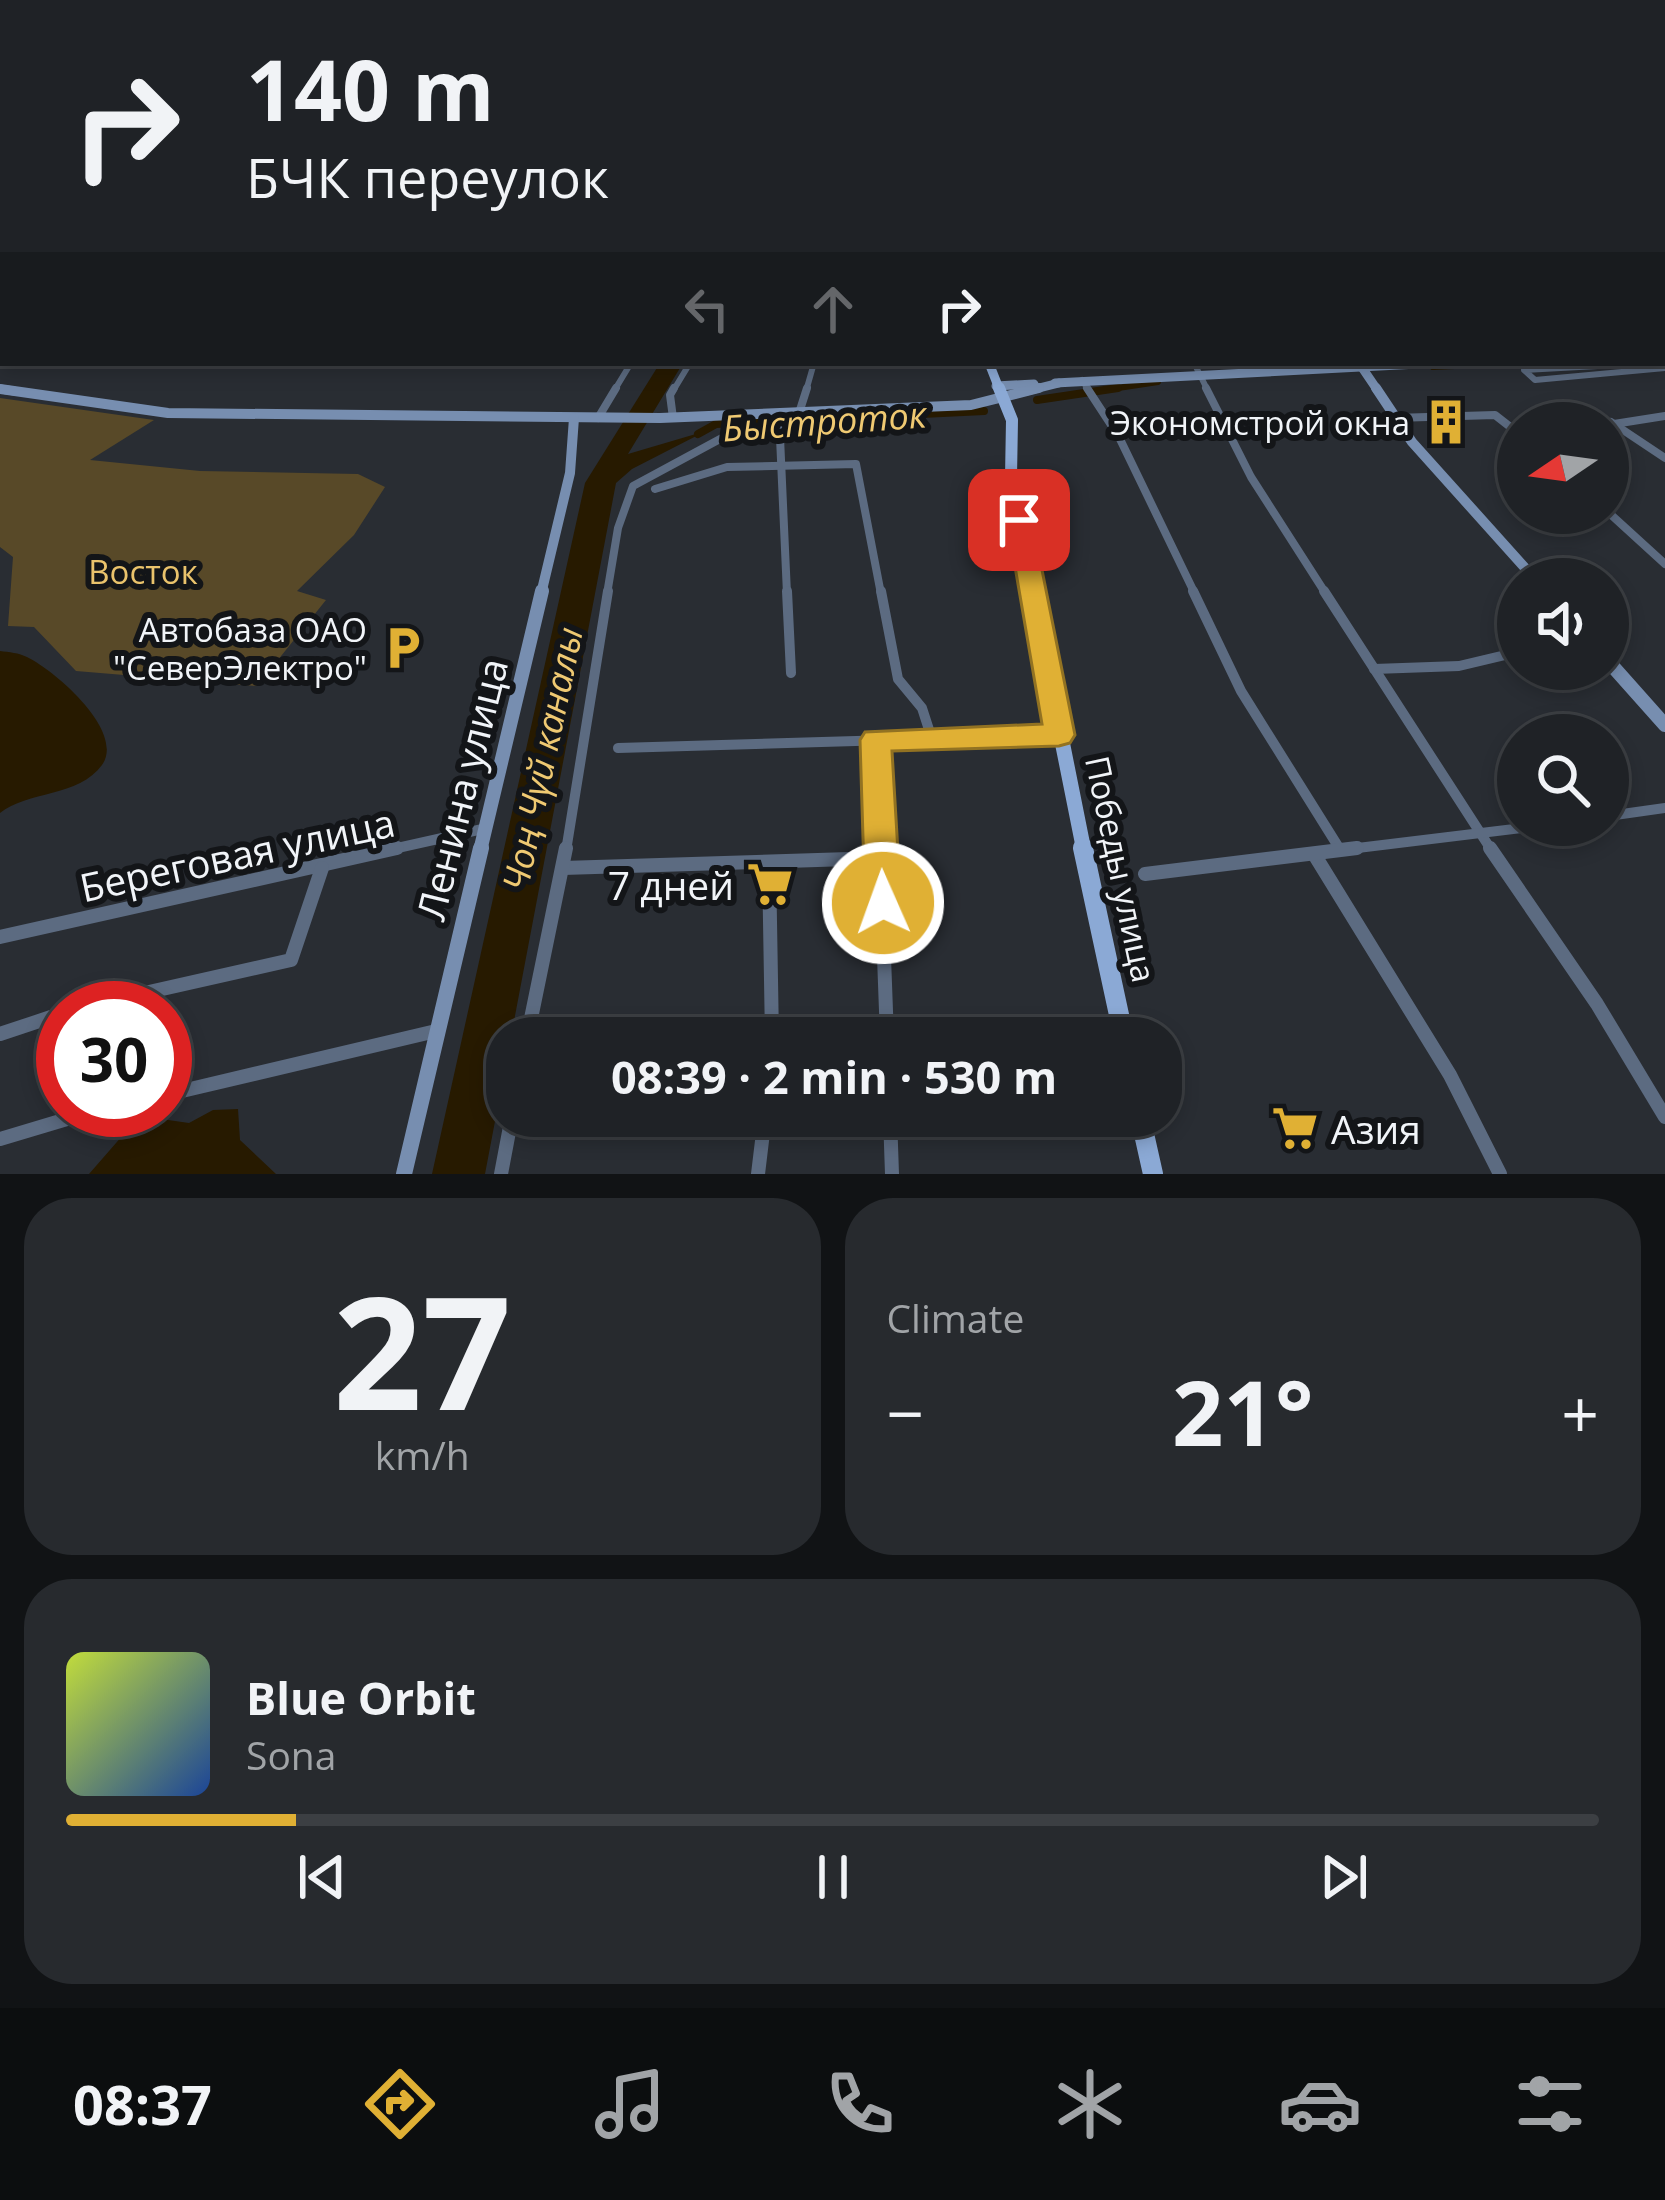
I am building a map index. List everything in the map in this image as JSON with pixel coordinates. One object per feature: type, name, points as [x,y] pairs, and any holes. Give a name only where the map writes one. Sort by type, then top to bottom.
[{"type":"main road","name":"Победы улица","points":[[990,366],[1012,420],[1011,477],[1059,735],[1119,1017]]},
{"type":"main road","points":[[0,389],[168,413],[778,422],[800,413],[952,407],[999,392],[1082,380],[1197,368],[1274,366]]},
{"type":"main road","points":[[1361,366],[1394,418],[1517,558]]},
{"type":"main road","name":"Ленина улица","points":[[404,1174],[570,473],[574,418]]},
{"type":"main road","points":[[1629,684],[1665,724]]},
{"type":"main road","points":[[1145,1137],[1153,1174]]},
{"type":"street","points":[[598,418],[629,366]]},
{"type":"street","points":[[673,418],[670,394],[688,366]]},
{"type":"street","points":[[800,413],[813,366]]},
{"type":"street","points":[[1598,366],[1524,370],[1535,380],[1648,366]]},
{"type":"street","points":[[1197,368],[1251,477],[1480,835],[1597,1004],[1665,1117]]},
{"type":"street","points":[[1082,380],[1119,437],[1241,691],[1341,850]]},
{"type":"street","points":[[1394,418],[1497,416]]},
{"type":"street","points":[[1665,416],[1613,423],[1665,458]]},
{"type":"street","points":[[531,1017],[562,868],[618,528],[633,486],[734,432],[778,422],[791,673]]},
{"type":"street","points":[[655,489],[727,467],[850,461],[858,468],[898,679],[922,708],[932,739]]},
{"type":"street","points":[[1629,531],[1665,564]]},
{"type":"street","points":[[1374,669],[1459,666],[1497,657]]},
{"type":"street","points":[[618,748],[1059,735]]},
{"type":"street","points":[[876,740],[886,1017]]},
{"type":"street","points":[[1629,813],[1665,808]]},
{"type":"street","name":"Береговая улица","points":[[0,937],[488,828]]},
{"type":"street","points":[[1145,874],[1497,832]]},
{"type":"street","points":[[1314,854],[1450,1075],[1500,1174]]},
{"type":"street","points":[[562,868],[881,859]]},
{"type":"street","points":[[769,863],[772,1017]]},
{"type":"street","points":[[192,982],[291,960],[322,868]]},
{"type":"street","points":[[0,1034],[36,1022]]},
{"type":"street","points":[[192,1089],[436,1031]]},
{"type":"street","points":[[0,1139],[36,1125]]},
{"type":"street","points":[[501,1174],[508,1137]]},
{"type":"street","points":[[758,1174],[762,1137]]},
{"type":"street","points":[[891,1137],[892,1174]]},
{"type":"green space","name":"Восток","points":[[0,398],[154,420],[90,460],[200,471],[358,474],[385,487],[354,535],[297,591],[326,600],[257,686],[76,671],[34,627],[8,626],[13,557],[0,547]]},
{"type":"water","name":"Чоң Чүй каналы","points":[[658,366],[681,366],[628,454],[706,431],[632,469],[616,483],[515,1017],[486,1017],[486,1137],[492,1137],[485,1174],[432,1174],[585,483]]},
{"type":"water","points":[[0,651],[27,657],[69,688],[96,719],[107,751],[102,765],[80,783],[0,813]]},
{"type":"water","points":[[238,1109],[240,1140],[276,1174],[89,1174],[121,1137],[192,1137],[192,1121],[213,1110]]},
{"type":"waterway","name":"Быстроток","points":[[1433,367],[1454,366]]},
{"type":"waterway","name":"Быстроток","points":[[1118,388],[1158,382]]},
{"type":"waterway","name":"Быстроток","points":[[1037,400],[1118,388]]},
{"type":"waterway","name":"Быстроток","points":[[1098,391],[1118,388]]},
{"type":"waterway","name":"Быстроток","points":[[698,434],[716,424],[984,411]]},
{"type":"place","name":"Экономстрой окна","points":[[1446,422]]},
{"type":"place","name":"Автобаза ОАО \"СеверЭлектро\"","points":[[403,648]]},
{"type":"place","name":"7 дней","points":[[770,884]]},
{"type":"place","name":"Азия","points":[[1295,1128]]},
{"type":"route","points":[[883,903],[876,740],[1059,735],[1019,520]]}]
